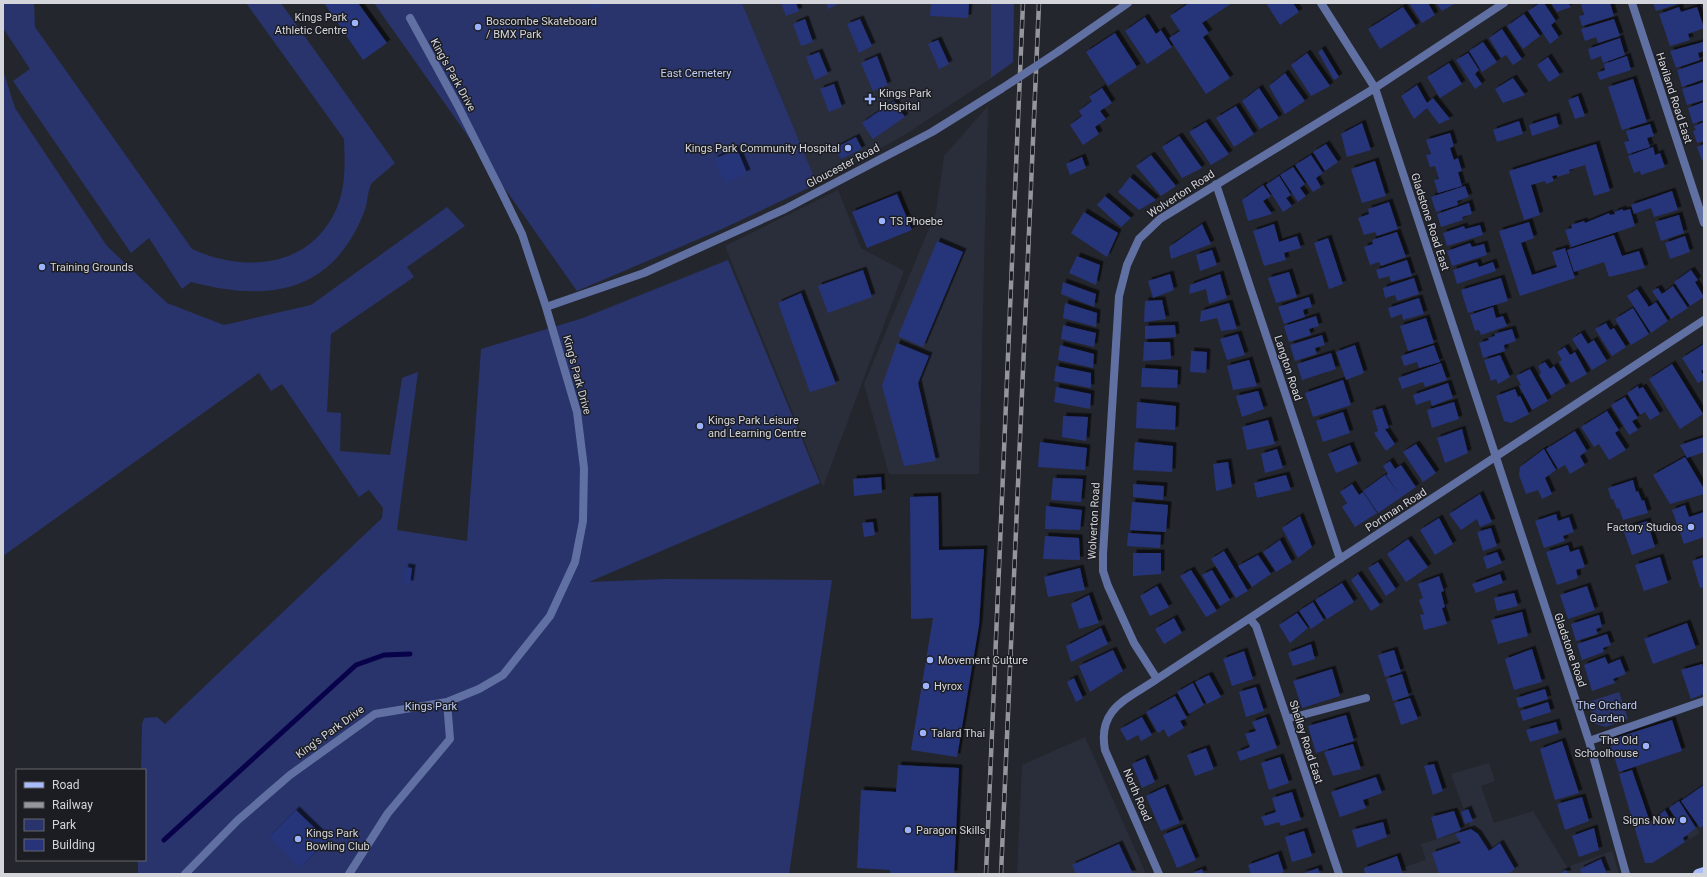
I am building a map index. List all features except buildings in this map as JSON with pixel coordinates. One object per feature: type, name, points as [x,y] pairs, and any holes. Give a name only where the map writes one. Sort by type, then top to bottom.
[{"type":"main road","points":[[1698,874],[1704,872]]},
{"type":"street","name":"Gloucester Road","points":[[546,307],[644,273],[785,209],[932,132],[1001,89],[1128,3]]},
{"type":"street","name":"Gladstone Road East","points":[[1321,3],[1375,88],[1495,458]]},
{"type":"street","name":"Wolverton Road","points":[[1157,679],[1134,643],[1108,586],[1103,571],[1119,296],[1127,265],[1138,239],[1160,218],[1375,88],[1504,3]]},
{"type":"street","name":"Haviland Road East","points":[[1632,3],[1704,223]]},
{"type":"street","name":"King's Park Drive","points":[[185,874],[238,820],[290,775],[375,714],[447,702],[479,689],[503,674],[550,616],[575,562],[583,521],[584,468],[577,412],[546,307],[522,234],[457,104],[410,18]]},
{"type":"street","name":"Langton Road","points":[[1216,184],[1340,559]]},
{"type":"street","name":"Portman Road","points":[[1105,723],[1111,712],[1157,679],[1704,320]]},
{"type":"street","name":"Gladstone Road","points":[[1495,458],[1589,741],[1626,874]]},
{"type":"street","name":"Shelley Road East","points":[[1250,618],[1256,626],[1339,874]]},
{"type":"street","points":[[1287,720],[1366,698]]},
{"type":"street","points":[[1589,741],[1704,701]]},
{"type":"street","points":[[348,874],[388,813],[450,739],[447,702]]},
{"type":"street","name":"North Road","points":[[1105,723],[1103,737],[1105,750],[1159,874]]},
{"type":"shaded area","name":"Kings Park Hospital","points":[[742,3],[991,3],[991,78],[906,134],[817,184]]},
{"type":"shaded area","points":[[988,106],[979,474],[889,474],[864,384],[936,212],[944,156]]},
{"type":"shaded area","points":[[838,190],[861,248],[904,271],[823,487],[725,246]]},
{"type":"shaded area","points":[[1085,737],[1146,874],[1017,874],[1022,765]]},
{"type":"shaded area","points":[[1489,763],[1495,781],[1481,786],[1494,823],[1533,811],[1567,867],[1612,851],[1619,874],[1404,874],[1402,868],[1426,860],[1421,844],[1471,829],[1451,774]]},
{"type":"shaded area","name":"Signs Now","points":[[1679,801],[1700,833],[1685,842],[1672,822],[1676,819],[1669,808]]},
{"type":"green space","points":[[4,3],[34,3],[35,27],[192,249],[231,261],[252,263],[271,261],[290,255],[307,246],[322,232],[334,214],[343,187],[344,139],[246,3],[281,3],[395,163],[372,183],[361,219],[344,250],[327,267],[308,280],[287,287],[265,291],[241,291],[217,288],[191,282],[182,289],[149,238],[131,253],[13,81],[30,69],[3,28]]},
{"type":"green space","name":"East Cemetery","points":[[374,3],[742,3],[817,184],[720,230],[577,291]]},
{"type":"green space","points":[[991,3],[1014,3],[1013,62],[991,78]]},
{"type":"green space","name":"Kings Park","points":[[3,70],[15,108],[107,246],[167,303],[224,325],[311,305],[447,207],[465,226],[407,267],[414,277],[331,334],[327,412],[341,413],[340,451],[390,455],[402,378],[418,372],[397,530],[467,541],[481,349],[583,318],[728,260],[820,483],[589,582],[664,579],[832,580],[789,874],[136,874],[138,873],[138,861],[146,861],[146,769],[141,769],[142,724],[144,718],[157,717],[165,724],[382,518],[383,508],[369,490],[359,497],[282,384],[271,391],[259,373],[3,556]]},
{"type":"green space","name":"The Orchard Garden","points":[[1619,692],[1628,719],[1606,727],[1595,724],[1588,702]]},
{"type":"waterway","points":[[164,840],[356,665],[384,655],[410,654]]},
{"type":"railway","points":[[986,874],[1023,3]]},
{"type":"railway","points":[[1001,874],[1039,3]]},
{"type":"place","name":"Kings Park Athletic Centre","points":[[355,23]]},
{"type":"place","name":"Boscombe Skateboard / BMX Park","points":[[478,27]]},
{"type":"place","name":"Kings Park Hospital","points":[[870,99]]},
{"type":"place","name":"Kings Park Community Hospital","points":[[848,148]]},
{"type":"place","name":"TS Phoebe","points":[[882,221]]},
{"type":"place","name":"Training Grounds","points":[[42,267]]},
{"type":"place","name":"Kings Park Leisure and Learning Centre","points":[[700,426]]},
{"type":"place","name":"Factory Studios","points":[[1691,527]]},
{"type":"place","name":"Movement Culture","points":[[930,660]]},
{"type":"place","name":"Hyrox","points":[[926,686]]},
{"type":"place","name":"Talard Thai","points":[[923,733]]},
{"type":"place","name":"The Old Schoolhouse","points":[[1646,746]]},
{"type":"place","name":"Signs Now","points":[[1683,820]]},
{"type":"place","name":"Paragon Skills","points":[[908,830]]},
{"type":"place","name":"Kings Park Bowling Club","points":[[298,839]]}]
